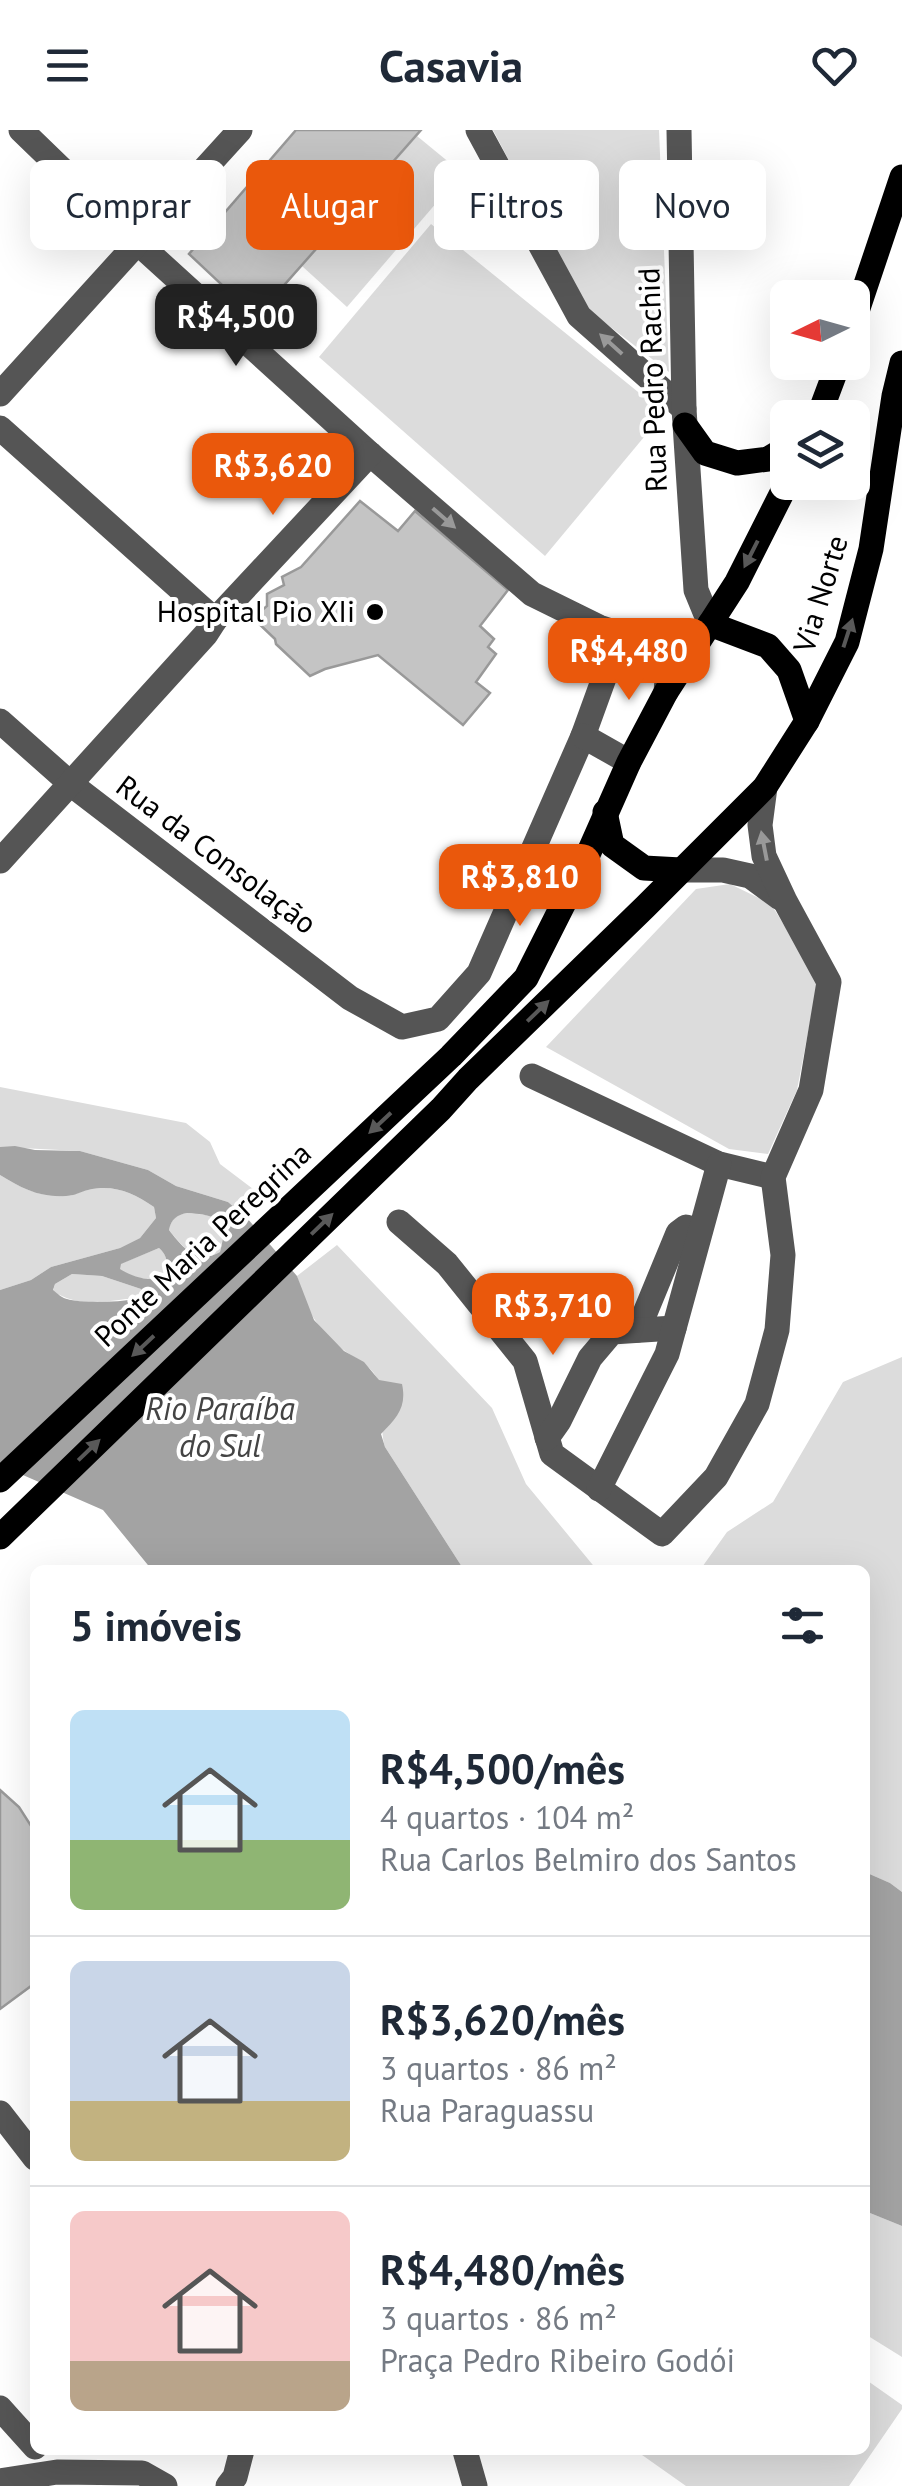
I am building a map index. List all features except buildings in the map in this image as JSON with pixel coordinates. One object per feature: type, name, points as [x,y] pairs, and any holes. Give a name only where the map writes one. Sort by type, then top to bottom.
[{"type":"main road","points":[[867,280],[902,177]]},
{"type":"main road","name":"Via Norte","points":[[0,1537],[441,1110],[765,787],[807,721],[847,642],[871,549],[902,363]]},
{"type":"main road","points":[[684,417],[706,453],[737,462],[770,458]]},
{"type":"main road","points":[[779,500],[737,582],[710,624],[768,646],[789,670],[807,721]]},
{"type":"main road","name":"Ponte Maria Peregrina","points":[[0,1480],[451,1056],[526,978],[586,860],[629,762],[666,692],[710,624]]},
{"type":"main road","points":[[605,812],[612,845],[644,868],[681,870]]},
{"type":"street","points":[[21,130],[52,160]]},
{"type":"street","points":[[213,160],[240,130]]},
{"type":"street","points":[[478,130],[579,316],[684,417]]},
{"type":"street","name":"Rua Pedro Rachid","points":[[679,130],[684,417],[696,590],[710,624]]},
{"type":"street","points":[[0,394],[133,250]]},
{"type":"street","points":[[146,250],[370,454],[532,594],[658,652],[668,668],[666,692]]},
{"type":"street","points":[[0,428],[216,620]]},
{"type":"street","points":[[0,861],[370,454]]},
{"type":"street","points":[[620,634],[583,736],[629,762]]},
{"type":"street","name":"Rua da Consolação","points":[[0,721],[72,785],[350,998],[402,1027],[438,1019],[479,973],[583,736]]},
{"type":"street","points":[[399,1222],[447,1264],[524,1360],[552,1454],[662,1534],[716,1477],[757,1404],[777,1330],[781,1274],[773,1177],[811,1090],[829,982],[764,856],[760,824],[765,787]]},
{"type":"street","points":[[681,870],[723,870],[750,876],[784,901]]},
{"type":"street","points":[[532,1076],[719,1164],[773,1177]]},
{"type":"street","points":[[599,1489],[667,1354],[719,1164]]},
{"type":"street","points":[[638,1330],[678,1233],[686,1227],[700,1232]]},
{"type":"street","points":[[547,1438],[560,1421],[590,1358],[612,1332],[674,1328]]},
{"type":"street","points":[[0,2114],[30,2152]]},
{"type":"street","points":[[0,2408],[30,2441]]},
{"type":"street","points":[[42,2455],[57,2472]]},
{"type":"street","points":[[228,2486],[241,2455]]},
{"type":"street","points":[[466,2455],[475,2486]]},
{"type":"street","points":[[0,2481],[57,2472],[142,2473],[166,2486]]},
{"type":"shaded area","points":[[493,130],[659,130],[660,160],[619,160],[619,250],[664,250],[669,372],[587,309],[556,250],[599,250],[599,160],[509,160]]},
{"type":"shaded area","points":[[417,136],[446,160],[434,160],[434,206],[414,229],[414,160],[396,160]]},
{"type":"shaded area","points":[[431,224],[434,250],[463,250],[664,413],[545,556],[319,357],[409,250],[414,250],[414,244]]},
{"type":"shaded area","points":[[316,250],[396,250],[347,307],[302,266]]},
{"type":"shaded area","points":[[730,884],[771,904],[818,980],[797,1090],[768,1154],[729,1149],[546,1047],[696,889]]},
{"type":"shaded area","points":[[0,1087],[186,1123],[210,1142],[220,1164],[261,1195],[247,1218],[228,1202],[176,1186],[148,1170],[80,1151],[0,1147]]},
{"type":"shaded area","points":[[0,1175],[40,1194],[69,1196],[97,1188],[123,1191],[154,1207],[156,1218],[140,1238],[120,1248],[51,1267],[31,1280],[0,1290]]},
{"type":"shaded area","points":[[187,1213],[207,1215],[218,1221],[223,1232],[220,1252],[197,1255],[174,1236],[169,1230],[171,1223]]},
{"type":"shaded area","points":[[337,1245],[492,1408],[526,1484],[593,1565],[461,1565],[385,1447],[377,1378],[324,1332],[297,1276]]},
{"type":"shaded area","points":[[159,1248],[167,1261],[167,1276],[142,1278],[119,1269],[120,1264]]},
{"type":"shaded area","points":[[72,1274],[102,1276],[141,1289],[144,1297],[85,1302],[53,1291],[55,1284]]},
{"type":"shaded area","points":[[902,1357],[902,1892],[870,1874],[870,1565],[704,1565],[727,1532],[773,1502],[843,1382]]},
{"type":"shaded area","points":[[870,2213],[902,2226],[902,2357],[870,2337]]},
{"type":"shaded area","points":[[870,2383],[902,2405],[902,2409],[849,2486],[686,2486],[642,2455],[870,2455]]},
{"type":"water","name":"Rio Paraíba do Sul","points":[[0,1147],[80,1151],[148,1170],[176,1186],[228,1202],[247,1218],[297,1276],[314,1320],[344,1351],[364,1362],[379,1380],[402,1384],[399,1412],[381,1434],[385,1447],[461,1565],[148,1565],[103,1510],[0,1465],[0,1290],[31,1280],[51,1267],[120,1248],[140,1238],[156,1218],[154,1207],[115,1189],[97,1188],[57,1196],[39,1194],[0,1175]],"holes":[[[206,1215],[218,1221],[223,1232],[220,1252],[204,1256],[185,1248],[169,1230],[177,1216]],[[159,1248],[167,1261],[167,1276],[149,1279],[120,1269],[121,1264]],[[72,1274],[102,1276],[141,1289],[144,1297],[106,1302],[63,1298],[53,1290],[55,1284]]]},
{"type":"water","points":[[870,1874],[902,1892],[902,2226],[870,2213]]},
{"type":"place","name":"Hospital Pio XIi","points":[[375,612]]}]
